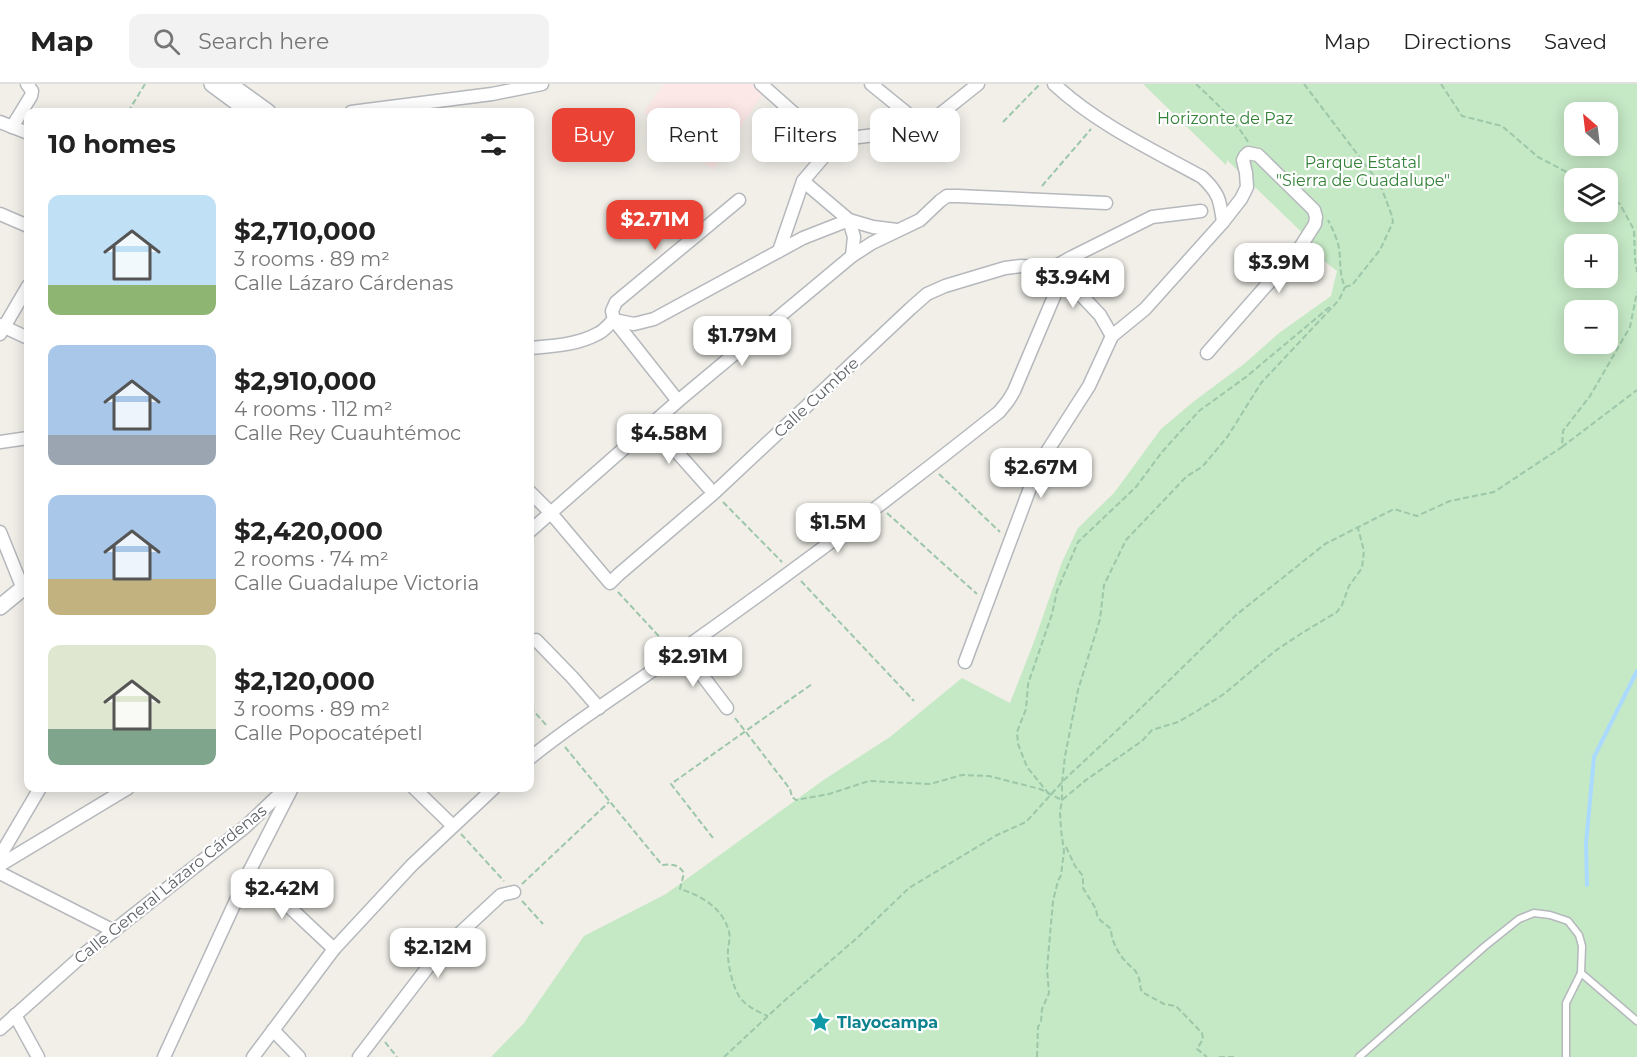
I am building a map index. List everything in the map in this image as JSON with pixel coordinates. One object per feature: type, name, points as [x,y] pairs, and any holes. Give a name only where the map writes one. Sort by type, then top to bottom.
[{"type":"street","points":[[24,131],[6,124],[31,96],[32,91],[27,84]]},
{"type":"street","points":[[212,84],[245,108]]},
{"type":"street","points":[[229,84],[262,108]]},
{"type":"street","points":[[476,84],[492,94]]},
{"type":"street","points":[[382,108],[492,94],[542,84]]},
{"type":"street","points":[[761,84],[788,108]]},
{"type":"street","points":[[870,84],[900,108]]},
{"type":"street","points":[[948,108],[978,84]]},
{"type":"street","points":[[1054,84],[1099,120],[1202,177],[1214,188],[1221,204],[1223,222]]},
{"type":"street","points":[[965,662],[1039,464],[1089,386],[1112,336],[1144,309],[1241,199],[1246,187],[1243,160],[1248,153],[1253,153],[1258,155],[1314,210],[1315,224],[1301,246],[1207,353]]},
{"type":"street","points":[[779,251],[803,181],[819,162]]},
{"type":"street","points":[[803,181],[849,220],[873,227],[897,230]]},
{"type":"street","points":[[534,527],[678,401],[852,256],[897,230],[920,220],[947,196],[1106,203]]},
{"type":"street","points":[[678,401],[614,320],[612,311],[616,302],[739,200]]},
{"type":"street","points":[[1047,271],[1152,217],[1201,211]]},
{"type":"street","points":[[0,214],[24,224]]},
{"type":"street","points":[[614,320],[634,324],[654,319],[779,251],[815,233],[849,220]]},
{"type":"street","points":[[849,220],[854,237],[852,256]]},
{"type":"street","name":"Calle Cumbre","points":[[610,583],[927,294],[945,286],[1005,268],[1035,267],[1047,271],[1081,295],[1100,315],[1112,336]]},
{"type":"street","points":[[534,755],[557,736],[679,653],[879,506],[999,412],[1008,401],[1061,280]]},
{"type":"street","points":[[24,293],[2,329],[24,337]]},
{"type":"street","points":[[534,348],[564,345],[578,341],[601,332],[614,320]]},
{"type":"street","points":[[652,424],[711,490]]},
{"type":"street","points":[[0,442],[24,439]]},
{"type":"street","points":[[534,496],[610,583]]},
{"type":"street","points":[[0,532],[24,582]]},
{"type":"street","points":[[0,607],[24,590]]},
{"type":"street","points":[[537,640],[600,708]]},
{"type":"street","points":[[679,653],[728,708]]},
{"type":"street","points":[[0,856],[38,792]]},
{"type":"street","points":[[0,865],[121,792]]},
{"type":"street","name":"Calle General Lázaro Cárdenas","points":[[0,1029],[83,955],[245,827],[282,792]]},
{"type":"street","points":[[164,1057],[250,870],[290,792]]},
{"type":"street","points":[[418,792],[453,825]]},
{"type":"street","points":[[253,1057],[334,949],[412,865],[490,792]]},
{"type":"street","points":[[250,870],[334,949]]},
{"type":"street","points":[[0,873],[114,931]]},
{"type":"street","points":[[359,1057],[428,967],[459,934],[501,895],[514,892]]},
{"type":"street","points":[[15,1015],[38,1057]]},
{"type":"street","points":[[273,1030],[299,1057]]},
{"type":"lane","points":[[1359,1057],[1484,947],[1520,919],[1534,913],[1568,921],[1579,934],[1581,973],[1566,1002],[1566,1057]]},
{"type":"lane","points":[[1581,973],[1637,1021]]},
{"type":"path","points":[[130,108],[145,84]]},
{"type":"path","points":[[1003,122],[1040,84]]},
{"type":"path","points":[[1196,84],[1243,133],[1253,153]]},
{"type":"path","points":[[1208,1057],[1197,1049],[1203,1039],[1202,1033],[1176,1006],[1164,1004],[1142,992],[1138,975],[1125,962],[1113,941],[1111,929],[1097,915],[1096,909],[1083,888],[1083,876],[1065,846],[1060,818],[1062,783],[1078,690],[1100,620],[1104,585],[1126,540],[1186,477],[1203,466],[1228,436],[1261,383],[1339,300],[1345,287],[1352,285],[1380,250],[1393,222],[1380,184],[1304,84]]},
{"type":"path","points":[[1441,84],[1462,116],[1502,126],[1538,157],[1564,171]]},
{"type":"path","points":[[1030,200],[1099,120]]},
{"type":"path","points":[[1618,203],[1634,230],[1637,272]]},
{"type":"path","points":[[1314,210],[1326,217],[1333,228],[1339,249],[1341,279],[1345,287]]},
{"type":"path","points":[[1562,447],[1563,431],[1590,396],[1630,327],[1637,292]]},
{"type":"path","points":[[1050,795],[1027,767],[1018,744],[1017,732],[1026,708],[1028,684],[1052,614],[1056,591],[1078,542],[1136,487],[1162,452],[1199,411],[1246,377],[1339,300]]},
{"type":"path","points":[[724,1057],[857,938],[909,888],[997,835],[1026,822],[1062,783],[1236,615],[1325,544],[1394,509],[1417,516],[1450,501],[1494,492],[1562,447],[1637,390]]},
{"type":"path","points":[[930,466],[1010,541]]},
{"type":"path","points":[[711,490],[791,570],[914,701]]},
{"type":"path","points":[[879,506],[987,603]]},
{"type":"path","points":[[1062,800],[1142,741],[1152,730],[1178,722],[1224,694],[1275,651],[1336,612],[1342,605],[1349,586],[1362,568],[1364,551],[1358,527]]},
{"type":"path","points":[[610,583],[679,653]]},
{"type":"path","points":[[713,838],[671,784],[812,684]]},
{"type":"path","points":[[728,708],[796,800],[829,794],[869,781],[930,784],[962,775],[989,776],[1040,789],[1062,800]]},
{"type":"path","points":[[534,711],[557,736],[662,865],[672,864],[680,867],[684,873],[680,889],[694,894],[718,909],[729,930],[728,950],[732,979],[740,998],[754,1010],[768,1016]]},
{"type":"path","points":[[514,892],[609,802]]},
{"type":"path","points":[[453,825],[543,924]]},
{"type":"path","points":[[1036,1057],[1038,1027],[1049,993],[1047,969],[1053,901],[1061,875],[1065,846]]},
{"type":"path","points":[[377,1033],[397,1057]]},
{"type":"path","points":[[1219,1057],[1235,1057]]},
{"type":"shaded area","points":[[664,84],[754,84],[763,93],[740,128],[740,108],[647,108],[647,115],[644,112]]},
{"type":"shaded area","points":[[703,162],[718,162],[713,170]]},
{"type":"green space","points":[[1143,84],[1637,84],[1637,1057],[491,1057],[524,1023],[584,936],[666,894],[825,779],[890,737],[962,678],[1010,703],[1062,562],[1078,528],[1114,493],[1161,429],[1244,364],[1279,333],[1331,296],[1337,271],[1315,254],[1319,249],[1227,160],[1226,165]]},
{"type":"waterway","points":[[1587,885],[1586,844],[1594,757],[1637,671]]},
{"type":"place","name":"Tlayocampa","points":[[820,1022]]},
{"type":"park label","name":"Horizonte de Paz","points":[[1225,118]]},
{"type":"park label","name":"Parque Estatal \"Sierra de Guadalupe\"","points":[[1363,171]]}]
